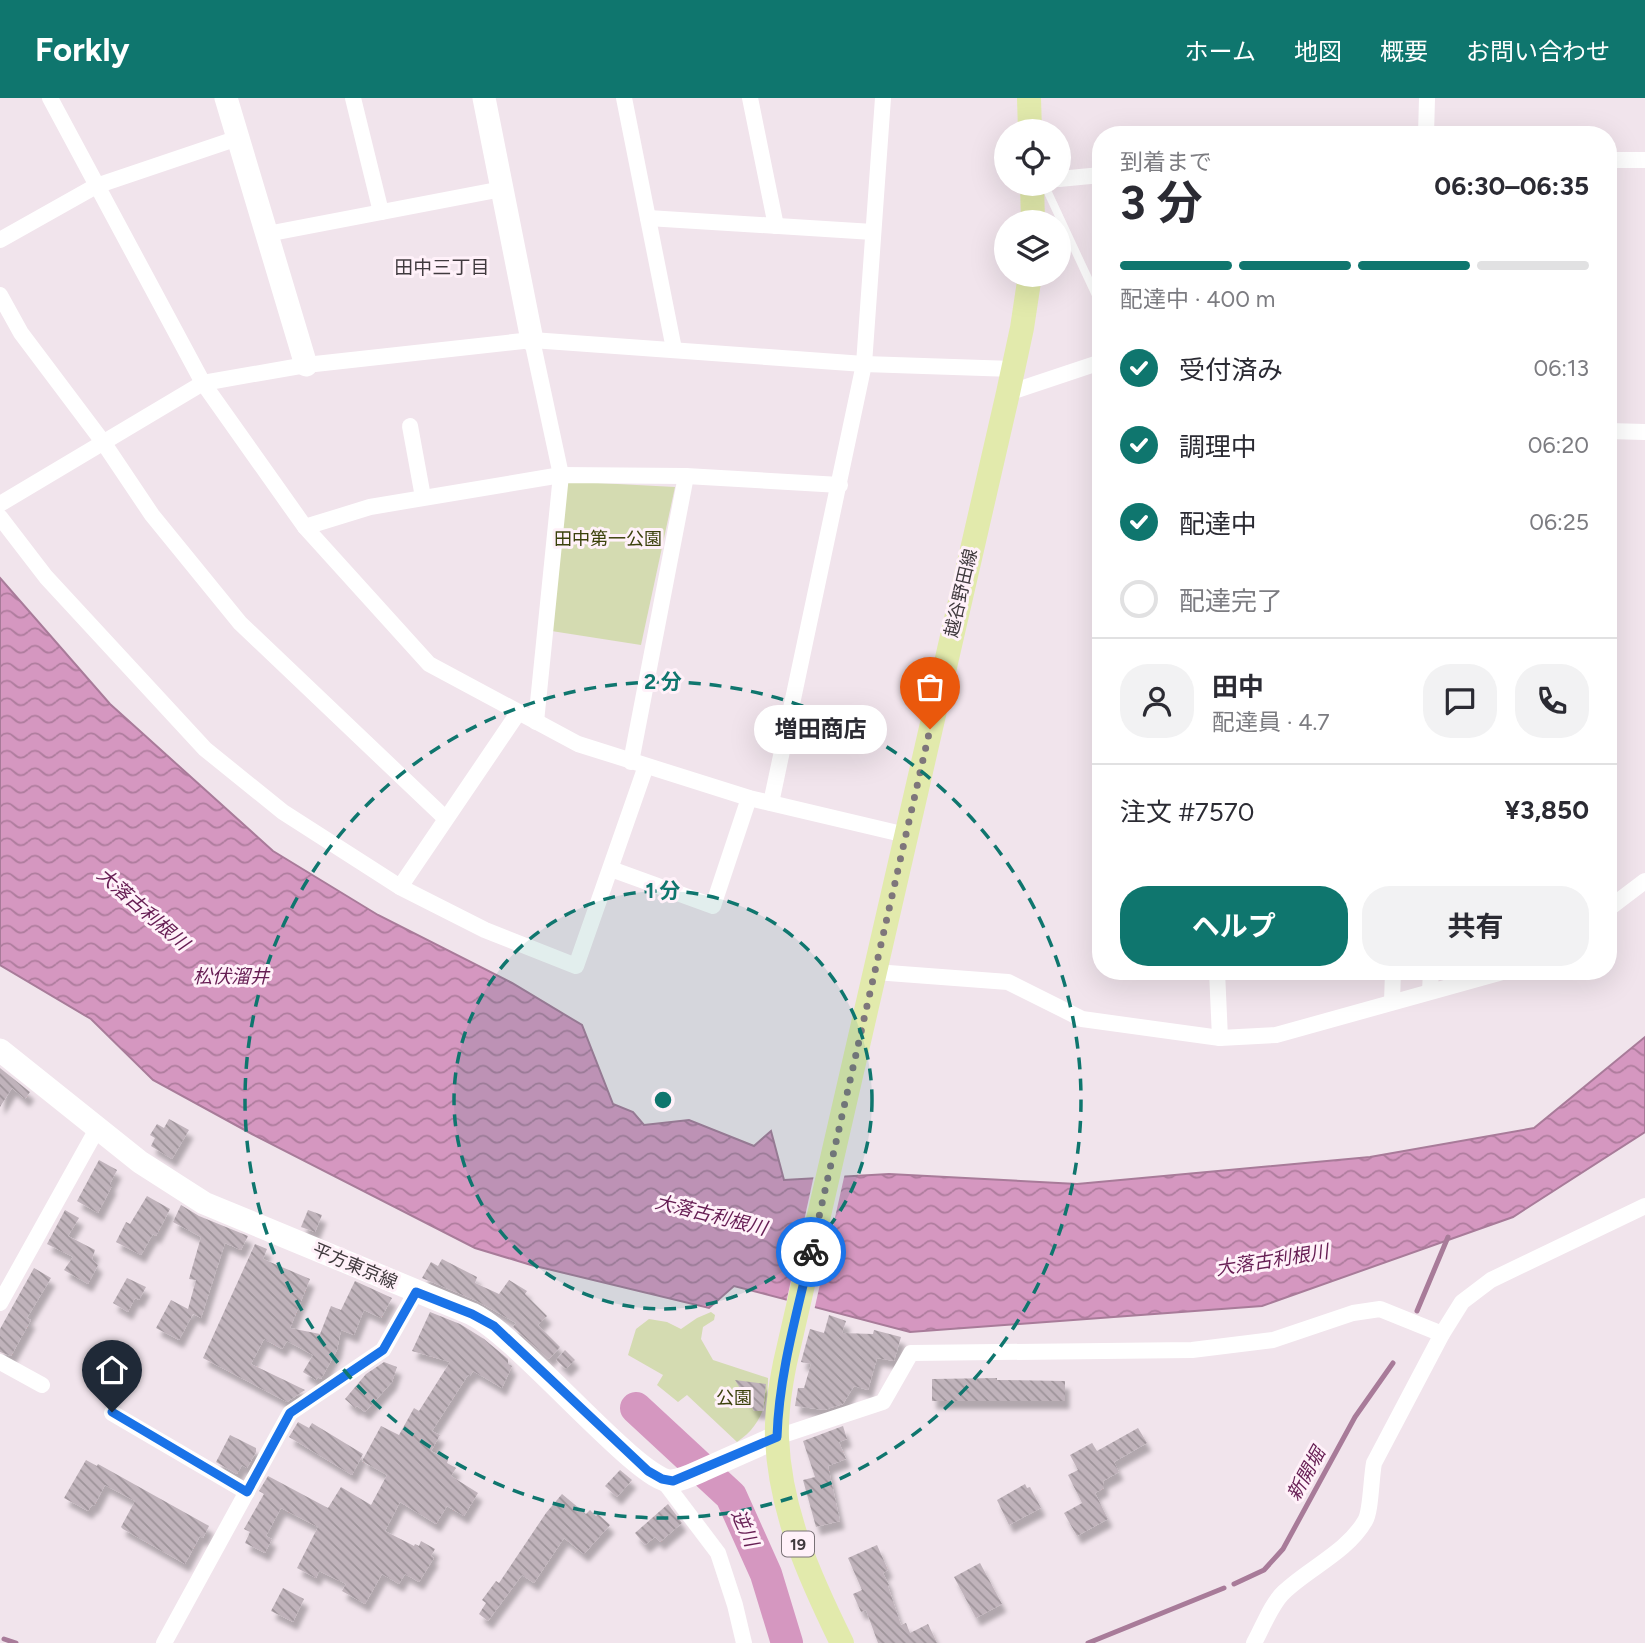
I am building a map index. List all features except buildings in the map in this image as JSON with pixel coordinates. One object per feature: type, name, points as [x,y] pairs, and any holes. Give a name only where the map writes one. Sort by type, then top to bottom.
[{"type":"main road","points":[[226,98],[306,365]]},
{"type":"main road","points":[[484,98],[532,340]]},
{"type":"main road","points":[[1029,98],[1030,119]]},
{"type":"main road","name":"越谷野田線","points":[[842,1643],[801,1554],[780,1476],[778,1403],[1008,393],[1028,287]]},
{"type":"main road","name":"平方東京線","points":[[0,1050],[140,1162],[204,1203],[472,1314],[494,1326],[616,1443],[648,1471],[662,1479]]},
{"type":"main road","points":[[662,1479],[673,1481],[693,1474],[777,1437]]},
{"type":"street","points":[[50,98],[203,383],[304,527],[429,664],[578,744],[749,798],[906,835]]},
{"type":"street","points":[[353,98],[381,212]]},
{"type":"street","points":[[750,98],[776,226]]},
{"type":"street","points":[[771,803],[864,364],[883,98]]},
{"type":"street","points":[[1426,126],[1427,98]]},
{"type":"street","points":[[628,99],[674,349]]},
{"type":"street","points":[[0,240],[96,186],[238,138]]},
{"type":"street","points":[[1617,160],[1645,160]]},
{"type":"street","points":[[1071,178],[1092,176]]},
{"type":"street","points":[[267,233],[502,188]]},
{"type":"street","points":[[648,218],[873,232]]},
{"type":"street","points":[[0,295],[22,333],[103,442],[152,515],[240,623],[446,818]]},
{"type":"street","points":[[532,340],[561,475],[536,722]]},
{"type":"street","points":[[0,504],[203,383],[306,365],[532,340],[864,364],[1013,369]]},
{"type":"street","points":[[1008,393],[1092,365]]},
{"type":"street","points":[[410,426],[422,498]]},
{"type":"street","points":[[1617,431],[1645,432]]},
{"type":"street","points":[[304,527],[370,507],[561,475],[686,477],[840,485]]},
{"type":"street","points":[[0,517],[46,577],[205,749],[283,812],[400,887],[485,930],[576,966],[611,869],[639,764],[686,477]]},
{"type":"street","points":[[400,887],[518,713]]},
{"type":"street","points":[[611,869],[713,906],[749,798]]},
{"type":"street","points":[[1617,902],[1645,881]]},
{"type":"street","points":[[875,972],[1008,982],[1082,1018],[1220,1038],[1276,1035],[1472,980]]},
{"type":"street","points":[[1217,980],[1220,1038]]},
{"type":"street","points":[[1392,1002],[1393,980]]},
{"type":"street","points":[[1430,991],[1431,980]]},
{"type":"street","points":[[0,1303],[97,1129]]},
{"type":"street","points":[[1254,1643],[1281,1595],[1347,1542],[1367,1519],[1374,1463],[1442,1334],[1462,1302],[1491,1280],[1645,1206]]},
{"type":"street","points":[[164,1643],[290,1413],[383,1350],[416,1292]]},
{"type":"street","points":[[777,1437],[883,1402],[911,1353],[1192,1350],[1273,1340],[1353,1313],[1380,1309],[1442,1334]]},
{"type":"street","points":[[0,1362],[42,1385]]},
{"type":"street","points":[[112,1412],[247,1492]]},
{"type":"street","points":[[662,1479],[718,1553],[744,1643]]},
{"type":"lane","points":[[1050,196],[1092,287]]},
{"type":"green space","name":"田中第一公園","points":[[560,481],[675,487],[641,645],[545,630]]},
{"type":"green space","name":"公園","points":[[711,1312],[715,1315],[714,1320],[703,1327],[701,1339],[713,1360],[768,1378],[761,1414],[752,1429],[737,1442],[687,1395],[678,1402],[657,1385],[663,1375],[628,1355],[636,1329],[649,1319],[667,1322],[681,1329]]},
{"type":"water","points":[[0,578],[110,704],[273,851],[378,915],[512,983],[582,1025],[613,1104],[633,1112],[644,1125],[689,1120],[754,1146],[771,1131],[784,1180],[889,1174],[1077,1184],[1370,1157],[1534,1128],[1645,1037],[1645,1132],[1513,1217],[1262,1306],[910,1332],[734,1286],[709,1308],[531,1265],[475,1248],[153,1080],[91,1019],[0,965]]},
{"type":"pier","points":[[845,1173],[814,1311],[786,1303],[814,1175]]},
{"type":"waterway","points":[[1417,1311],[1448,1237]]},
{"type":"waterway","name":"新開堀","points":[[1234,1584],[1264,1570],[1283,1549],[1355,1417],[1393,1363]]},
{"type":"waterway","name":"逆川","points":[[636,1408],[731,1496],[766,1574],[787,1643]]},
{"type":"waterway","name":"新開堀","points":[[1088,1643],[1224,1588]]},
{"type":"waterway","points":[[4,1639],[16,1643]]},
{"type":"way so far","points":[[811,1252],[930,729]]},
{"type":"place","name":"増田商店","points":[[930,729]]},
{"type":"district","name":"田中三丁目","points":[[442,267]]},
{"type":"route","points":[[112,1412],[247,1492],[290,1413],[383,1350],[416,1292],[472,1314],[494,1326],[648,1471],[662,1479],[673,1481],[777,1437],[778,1403],[785,1363],[811,1252]]},
{"type":"water label","name":"大落古利根川","points":[[143,909]]},
{"type":"water label","name":"松伏溜井","points":[[231,976]]},
{"type":"water label","name":"大落古利根川","points":[[711,1215]]},
{"type":"water label","name":"大落古利根川","points":[[1272,1260]]}]
